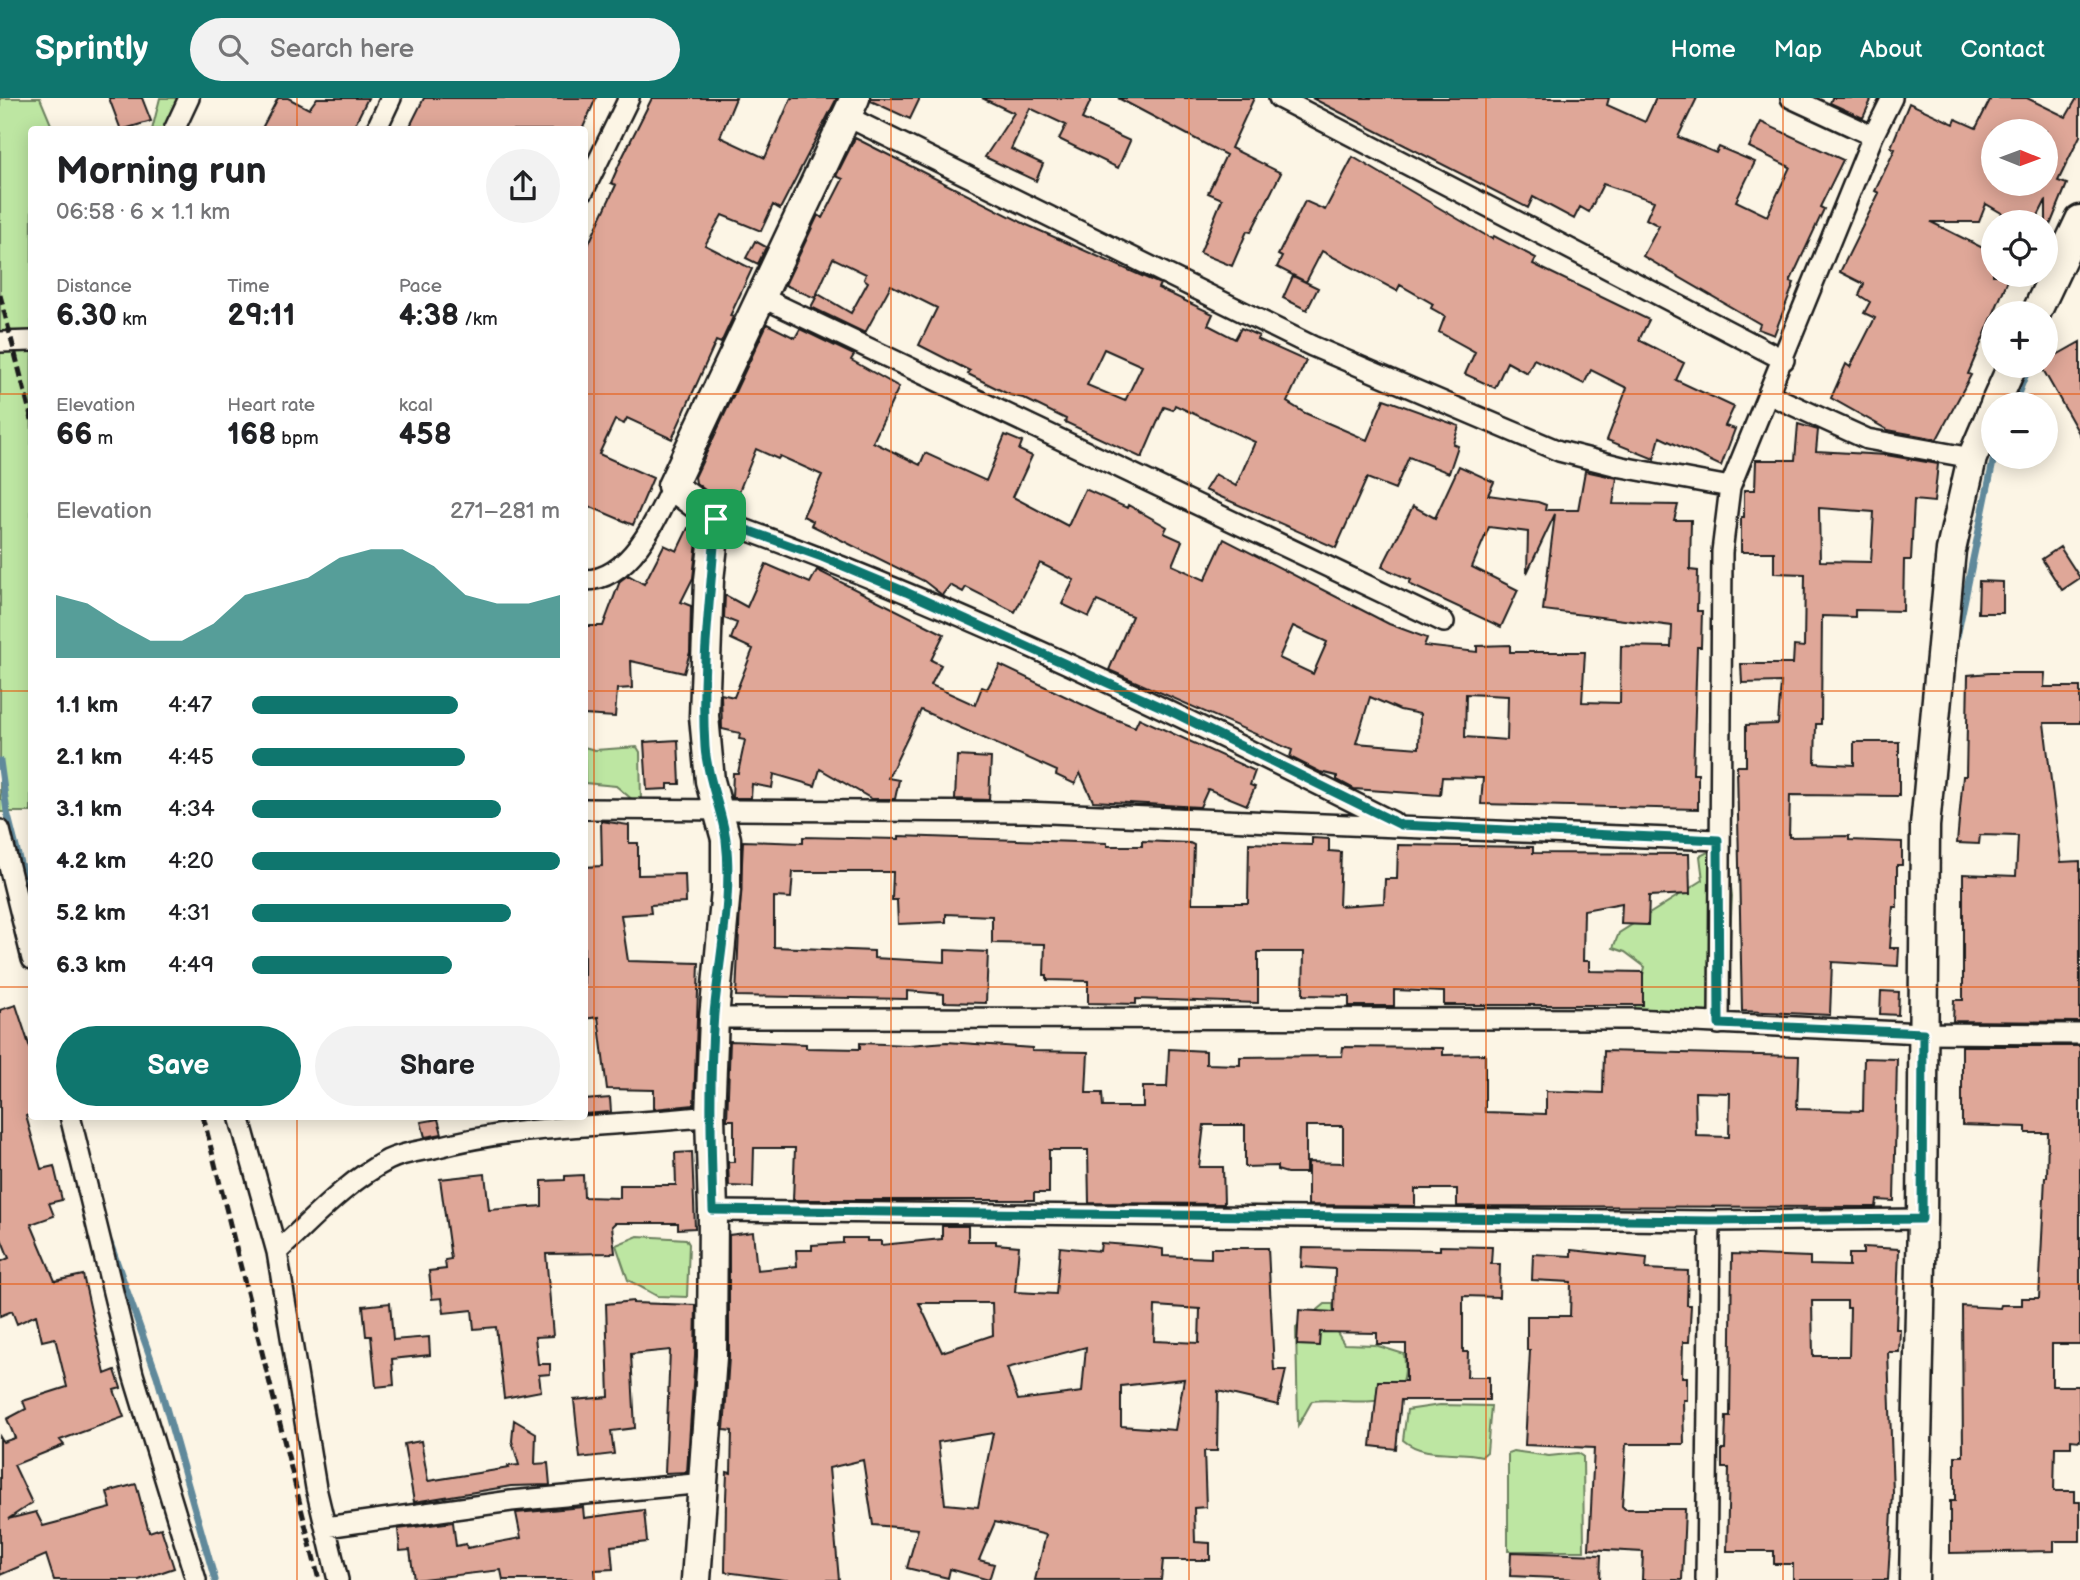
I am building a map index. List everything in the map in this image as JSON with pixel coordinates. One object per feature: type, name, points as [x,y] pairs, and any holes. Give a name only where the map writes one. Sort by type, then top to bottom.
[{"type":"street","points":[[176,126],[188,98]]},
{"type":"street","points":[[378,126],[391,98]]},
{"type":"street","points":[[588,182],[629,98]]},
{"type":"street","points":[[1279,98],[1784,360]]},
{"type":"street","points":[[1791,98],[1873,136]]},
{"type":"street","points":[[1719,1024],[1718,840],[1722,552],[1730,487],[1873,136],[1892,98]]},
{"type":"street","points":[[588,580],[593,580],[626,562],[650,533],[850,107],[1312,346],[1559,451],[1622,467],[1730,487]]},
{"type":"street","points":[[2042,301],[2080,220]]},
{"type":"street","points":[[761,297],[1444,622]]},
{"type":"street","points":[[0,342],[28,341]]},
{"type":"street","points":[[1768,394],[1867,439],[1972,458]]},
{"type":"street","points":[[1914,1580],[1927,799],[1951,550],[1972,458],[1981,437]]},
{"type":"street","points":[[672,486],[716,519],[822,557],[906,592],[1170,711],[1401,825]]},
{"type":"street","points":[[697,1580],[712,1357],[713,1210],[710,1116],[714,1018],[726,877],[726,839],[716,808],[705,749],[704,680],[709,580],[716,519]]},
{"type":"street","points":[[588,809],[716,808],[1024,813],[1401,825],[1718,840]]},
{"type":"street","points":[[0,830],[28,943]]},
{"type":"street","points":[[714,1018],[1632,1019],[1923,1033],[2080,1034]]},
{"type":"street","points":[[277,1252],[363,1177],[389,1159],[473,1137],[526,1129],[594,1123],[646,1124],[710,1116]]},
{"type":"street","points":[[71,1120],[133,1374],[196,1580]]},
{"type":"street","points":[[240,1120],[277,1252],[316,1488],[338,1580]]},
{"type":"street","points":[[713,1210],[1710,1221],[1922,1219]]},
{"type":"street","points":[[1706,1580],[1710,1221]]},
{"type":"street","points":[[326,1527],[511,1501],[705,1483]]},
{"type":"green space","points":[[0,98],[40,98],[52,126],[28,126],[28,812],[0,812]]},
{"type":"green space","points":[[160,98],[180,98],[171,126],[153,126]]},
{"type":"green space","points":[[637,747],[640,752],[641,801],[633,800],[616,786],[588,783],[588,748]]},
{"type":"green space","points":[[1726,843],[1732,896],[1728,979],[1712,1025],[1632,1019],[1645,967],[1625,952],[1613,948],[1619,933],[1703,880],[1700,856]]},
{"type":"green space","points":[[638,1236],[686,1239],[689,1244],[687,1297],[657,1296],[628,1280],[616,1245]]},
{"type":"green space","points":[[1325,1304],[1333,1304],[1335,1329],[1344,1344],[1375,1345],[1404,1354],[1404,1375],[1399,1389],[1389,1397],[1376,1401],[1312,1401],[1298,1426],[1296,1328]]},
{"type":"green space","points":[[1440,1405],[1491,1406],[1487,1452],[1482,1456],[1431,1452],[1421,1450],[1403,1440],[1407,1410]]},
{"type":"green space","points":[[1513,1451],[1549,1456],[1578,1453],[1583,1456],[1584,1551],[1508,1551],[1508,1453]]},
{"type":"building","points":[[109,98],[142,98],[151,121],[134,126],[120,126]]},
{"type":"building","points":[[278,98],[288,98],[309,109],[317,98],[368,98],[354,126],[263,126]]},
{"type":"building","points":[[424,98],[596,98],[584,126],[410,126]]},
{"type":"building","points":[[652,98],[736,98],[720,137],[765,158],[791,98],[837,98],[780,209],[773,205],[761,231],[722,215],[705,245],[752,269],[730,316],[733,317],[721,343],[716,341],[672,439],[627,418],[624,424],[615,420],[599,454],[653,478],[633,525],[588,506],[588,245],[616,185],[611,183]]},
{"type":"building","points":[[871,98],[920,98],[910,119],[871,101]]},
{"type":"building","points":[[982,98],[1092,98],[1082,119],[1130,141],[1118,168],[1059,139],[1066,125],[1030,108],[1011,149],[1043,164],[1036,181],[985,157],[1014,113]]},
{"type":"building","points":[[1118,98],[1254,98],[1231,148],[1281,173],[1251,232],[1247,231],[1232,266],[1200,253],[1222,199],[1208,193],[1226,155]]},
{"type":"building","points":[[1312,98],[1609,98],[1607,105],[1645,122],[1656,98],[1697,98],[1678,137],[1716,153],[1719,147],[1755,162],[1736,201],[1767,216],[1790,167],[1749,147],[1761,122],[1843,160],[1820,207],[1824,209],[1790,282],[1794,283],[1774,335],[1758,329],[1760,324],[1643,256],[1659,226],[1646,219],[1654,201],[1603,184],[1589,212],[1580,207],[1574,219],[1533,197],[1528,208]]},
{"type":"building","points":[[1832,98],[1872,98],[1863,118],[1830,103]]},
{"type":"building","points":[[1991,98],[2027,98],[2066,117],[2077,98],[2080,98],[2080,136],[2058,181],[2067,184],[2056,210],[2046,210],[2046,200],[2041,210],[1996,210],[1986,204],[1981,210],[1979,222],[1931,222],[1981,247],[1981,287],[2005,287],[1999,301],[1981,301],[1981,343],[1968,374],[1971,375],[1937,439],[1888,430],[1831,398],[1846,364],[1850,367],[1875,318],[1864,313],[1870,302],[1859,295],[1864,284],[1840,272],[1879,193],[1875,191],[1895,149],[1891,147],[1909,103],[1954,124],[1956,119],[1976,128]]},
{"type":"building","points":[[855,138],[1027,225],[1160,284],[1158,288],[1213,314],[1208,325],[1235,339],[1241,328],[1259,336],[1257,339],[1306,361],[1287,402],[1305,413],[1367,440],[1384,399],[1459,426],[1453,444],[1458,446],[1449,473],[1409,457],[1395,489],[1367,478],[1336,548],[1205,490],[1215,474],[1236,486],[1255,442],[1175,405],[1173,410],[1164,407],[1142,458],[1065,422],[1066,419],[1023,398],[1010,395],[968,374],[970,371],[919,345],[937,308],[891,285],[865,333],[811,307],[818,294],[851,313],[868,282],[864,279],[866,274],[833,258],[815,298],[785,285],[818,215],[823,218],[843,179],[836,176]],"holes":[[[1104,349],[1142,366],[1125,401],[1087,385]]]},
{"type":"building","points":[[1353,157],[1492,239],[1494,236],[1536,258],[1533,264],[1649,320],[1639,340],[1684,363],[1676,380],[1734,407],[1725,426],[1735,429],[1721,466],[1660,437],[1654,459],[1607,440],[1627,388],[1591,370],[1584,384],[1534,359],[1527,373],[1507,362],[1495,388],[1465,374],[1475,352],[1439,332],[1445,316],[1431,308],[1433,304],[1400,285],[1397,291],[1322,251],[1306,282],[1277,267],[1282,257],[1278,255],[1305,201],[1325,210]]},
{"type":"building","points":[[755,241],[766,247],[758,264],[746,258]]},
{"type":"building","points":[[1293,276],[1318,288],[1307,310],[1283,298]]},
{"type":"building","points":[[767,324],[795,338],[800,329],[854,355],[851,360],[899,387],[873,442],[920,465],[925,453],[986,481],[1005,435],[1022,442],[1019,450],[1032,456],[1013,497],[1068,526],[1085,489],[1127,508],[1128,505],[1167,527],[1164,533],[1182,541],[1172,565],[1205,580],[1224,539],[1389,624],[1427,638],[1424,646],[1477,652],[1477,646],[1510,645],[1510,652],[1585,652],[1582,702],[1620,703],[1621,646],[1671,647],[1672,626],[1543,610],[1555,514],[1527,573],[1528,532],[1489,527],[1472,567],[1518,590],[1501,627],[1409,584],[1411,580],[1382,567],[1413,506],[1435,518],[1459,466],[1494,482],[1488,495],[1538,502],[1546,505],[1545,510],[1578,510],[1585,471],[1617,478],[1613,504],[1678,505],[1674,520],[1691,520],[1690,570],[1698,571],[1697,611],[1702,611],[1701,647],[1697,647],[1693,774],[1698,774],[1698,809],[1481,804],[1483,778],[1442,777],[1440,795],[1354,789],[1337,780],[1337,776],[1320,772],[1290,757],[1292,750],[1109,670],[1132,616],[1097,601],[1089,617],[1062,604],[1074,580],[1040,563],[1015,612],[966,587],[963,592],[950,585],[942,595],[924,581],[811,525],[813,521],[803,516],[822,475],[780,456],[778,459],[756,449],[732,509],[696,483],[695,477]],"holes":[[[1293,626],[1327,642],[1313,674],[1279,658]],[[1466,694],[1508,696],[1507,740],[1465,737]],[[1370,697],[1400,710],[1420,714],[1419,748],[1356,743]]]},
{"type":"building","points":[[2080,342],[2080,435],[2048,378],[2058,378],[2058,354]]},
{"type":"building","points":[[1798,424],[1818,430],[1816,451],[1886,455],[1938,464],[1934,502],[1914,500],[1911,560],[1904,560],[1903,611],[1855,610],[1855,617],[1822,616],[1821,724],[1816,724],[1815,763],[1854,765],[1854,742],[1899,742],[1899,796],[1790,795],[1789,837],[1849,836],[1849,840],[1902,842],[1902,865],[1897,865],[1897,907],[1893,907],[1890,948],[1899,948],[1898,966],[1832,962],[1830,1015],[1742,1011],[1737,766],[1746,766],[1746,725],[1778,724],[1781,682],[1742,683],[1741,664],[1793,664],[1794,646],[1804,647],[1805,574],[1774,573],[1774,552],[1741,552],[1741,517],[1744,517],[1744,490],[1755,490],[1756,460],[1795,460]],"holes":[[[1819,508],[1874,512],[1871,562],[1820,561]]]},
{"type":"building","points":[[688,528],[698,532],[693,578],[681,602],[691,606],[690,652],[684,673],[631,661],[632,688],[617,689],[615,717],[588,715],[588,626],[603,626],[620,581],[628,575],[644,584],[664,545],[677,551]]},
{"type":"building","points":[[2060,547],[2080,578],[2062,590],[2042,559]]},
{"type":"building","points":[[766,564],[810,583],[817,570],[944,634],[931,660],[941,665],[931,685],[975,705],[982,687],[987,689],[1000,665],[1100,713],[1135,727],[1139,718],[1255,771],[1250,785],[1255,787],[1247,805],[1208,789],[1200,807],[1093,801],[1080,773],[1075,784],[1056,775],[1057,771],[921,710],[888,778],[899,780],[895,799],[872,799],[820,769],[815,786],[774,774],[772,788],[752,784],[751,798],[732,798],[733,773],[738,773],[745,740],[739,739],[740,733],[722,729],[721,694],[734,697],[753,649],[731,639],[737,623],[724,618],[725,595],[747,607]]},
{"type":"building","points":[[1979,581],[2003,582],[2003,613],[1978,613]]},
{"type":"building","points":[[2045,673],[2044,687],[2080,687],[2080,723],[2044,723],[2061,862],[2080,861],[2080,1022],[1953,1021],[1954,1000],[1963,1000],[1963,874],[2016,876],[2018,836],[1980,835],[1979,844],[1957,843],[1963,776],[1966,776],[1968,675]]},
{"type":"building","points":[[678,740],[680,784],[668,784],[668,789],[647,790],[644,742]]},
{"type":"building","points":[[957,756],[991,758],[989,800],[955,799]]},
{"type":"building","points":[[601,821],[629,825],[629,843],[638,843],[638,875],[685,874],[686,903],[650,905],[651,913],[621,915],[628,961],[699,963],[694,1105],[654,1109],[654,1090],[607,1089],[598,1017],[588,1018],[588,867],[602,866]]},
{"type":"building","points":[[899,836],[1107,843],[1107,846],[1142,846],[1142,841],[1190,843],[1194,845],[1192,903],[1248,903],[1249,843],[1312,845],[1312,838],[1329,839],[1329,851],[1341,852],[1339,906],[1384,903],[1385,879],[1397,879],[1398,845],[1533,847],[1533,853],[1689,854],[1690,894],[1649,896],[1648,925],[1621,924],[1622,903],[1584,910],[1583,961],[1589,961],[1589,971],[1643,972],[1643,1005],[1444,1005],[1444,992],[1394,990],[1394,1006],[1349,1006],[1349,996],[1303,995],[1304,952],[1258,952],[1258,1003],[1136,999],[1136,1004],[1088,1003],[1088,981],[1047,980],[1047,975],[1044,975],[1045,944],[992,943],[992,916],[946,914],[946,922],[898,924],[897,900],[892,900],[893,872],[793,872],[791,898],[774,897],[774,947],[874,951],[874,958],[945,962],[945,950],[988,952],[986,1003],[944,1002],[944,994],[907,991],[907,999],[736,996],[743,841],[803,843],[803,837],[899,839]]},
{"type":"building","points":[[1881,991],[1899,992],[1898,1015],[1880,1014]]},
{"type":"building","points":[[16,1005],[28,1042],[26,1116],[41,1169],[54,1166],[62,1200],[49,1203],[54,1216],[31,1224],[55,1281],[83,1275],[105,1374],[115,1370],[121,1388],[114,1390],[124,1417],[60,1440],[64,1445],[14,1465],[32,1503],[8,1519],[36,1512],[43,1526],[111,1508],[107,1492],[136,1484],[149,1532],[161,1528],[174,1568],[139,1580],[54,1580],[46,1555],[0,1575],[0,1437],[3,1442],[15,1438],[7,1419],[26,1409],[23,1401],[67,1387],[55,1338],[42,1341],[36,1315],[17,1324],[12,1311],[0,1316],[0,1262],[9,1258],[0,1236],[0,1010]]},
{"type":"building","points":[[730,1041],[806,1044],[806,1048],[860,1049],[860,1043],[908,1045],[947,1042],[1032,1048],[1032,1051],[1088,1052],[1086,1093],[1102,1093],[1103,1107],[1143,1107],[1143,1087],[1167,1087],[1169,1049],[1206,1051],[1206,1064],[1240,1065],[1240,1057],[1342,1056],[1343,1047],[1443,1048],[1443,1055],[1485,1054],[1485,1112],[1546,1114],[1546,1091],[1603,1093],[1604,1051],[1799,1056],[1797,1109],[1863,1111],[1864,1058],[1897,1059],[1894,1201],[1877,1200],[1876,1207],[1457,1206],[1457,1189],[1415,1189],[1415,1206],[1308,1205],[1308,1162],[1343,1163],[1343,1126],[1306,1126],[1306,1173],[1287,1173],[1277,1170],[1277,1166],[1245,1167],[1245,1125],[1204,1125],[1199,1167],[1223,1167],[1224,1204],[1089,1203],[1088,1150],[1049,1150],[1049,1193],[1034,1193],[1034,1200],[793,1200],[795,1148],[754,1148],[753,1187],[729,1186],[728,1162],[734,1162],[734,1120],[727,1120]],"holes":[[[1695,1092],[1730,1093],[1729,1137],[1696,1136]]]},
{"type":"building","points":[[1962,1046],[2080,1046],[2080,1344],[2052,1344],[2052,1386],[2079,1386],[2080,1441],[2071,1440],[2071,1447],[2055,1447],[2054,1491],[2075,1491],[2075,1502],[2080,1502],[2080,1541],[2054,1541],[2054,1551],[1950,1553],[1950,1501],[1955,1501],[1955,1456],[1963,1456],[1962,1306],[2000,1308],[2001,1305],[2022,1305],[2022,1298],[2039,1298],[2047,1177],[2048,1133],[2026,1133],[2026,1127],[1962,1125]]},
{"type":"building","points":[[610,1098],[611,1112],[588,1114],[588,1100]]},
{"type":"building","points":[[438,1120],[442,1134],[425,1137],[421,1122]]},
{"type":"building","points":[[692,1152],[695,1228],[678,1229],[678,1223],[615,1223],[612,1226],[615,1253],[546,1254],[553,1336],[535,1337],[538,1364],[550,1364],[550,1374],[539,1375],[541,1391],[504,1398],[496,1327],[474,1329],[472,1310],[444,1313],[442,1298],[432,1299],[429,1271],[446,1269],[445,1260],[451,1259],[440,1179],[485,1174],[489,1210],[542,1206],[542,1181],[565,1180],[565,1176],[583,1175],[584,1197],[620,1198],[620,1185],[676,1185],[675,1153]]},
{"type":"building","points":[[942,1226],[968,1226],[968,1241],[996,1241],[996,1244],[1019,1246],[1015,1292],[1056,1294],[1060,1247],[1100,1251],[1101,1243],[1163,1249],[1163,1256],[1211,1258],[1211,1248],[1268,1248],[1274,1370],[1286,1370],[1278,1405],[1218,1391],[1217,1451],[1204,1451],[1206,1507],[1194,1508],[1195,1542],[1210,1543],[1210,1560],[1163,1560],[1161,1580],[1035,1580],[1046,1535],[995,1522],[979,1560],[994,1564],[989,1580],[950,1569],[948,1578],[907,1568],[918,1529],[873,1525],[863,1460],[829,1468],[839,1580],[785,1580],[725,1572],[727,1472],[731,1473],[732,1431],[724,1430],[729,1357],[729,1235],[753,1232],[757,1270],[797,1266],[796,1250],[812,1250],[812,1245],[843,1243],[843,1238],[867,1238],[867,1241],[881,1241],[881,1245],[942,1239]],"holes":[[[919,1303],[992,1303],[993,1335],[942,1352]],[[1155,1306],[1200,1309],[1199,1343],[1154,1341]],[[1086,1347],[1082,1392],[1018,1400],[1007,1368]],[[1184,1379],[1175,1430],[1121,1426],[1121,1386]],[[993,1433],[978,1507],[945,1504],[938,1442]]]},
{"type":"building","points":[[1440,1246],[1492,1247],[1491,1264],[1500,1264],[1499,1297],[1463,1296],[1463,1352],[1468,1352],[1467,1377],[1489,1377],[1489,1400],[1401,1400],[1396,1449],[1371,1446],[1378,1381],[1406,1381],[1406,1344],[1377,1344],[1377,1333],[1320,1332],[1319,1346],[1297,1345],[1299,1310],[1334,1312],[1335,1269],[1301,1267],[1302,1248],[1440,1250]]},
{"type":"building","points":[[1863,1247],[1899,1249],[1896,1329],[1900,1329],[1899,1352],[1888,1352],[1893,1493],[1888,1580],[1793,1580],[1793,1564],[1774,1564],[1774,1551],[1727,1551],[1729,1468],[1722,1468],[1722,1449],[1725,1449],[1726,1416],[1730,1416],[1732,1254],[1810,1257],[1810,1265],[1849,1266],[1849,1254],[1863,1254]],"holes":[[[1812,1301],[1847,1301],[1847,1308],[1850,1308],[1849,1356],[1813,1356]]]},
{"type":"building","points":[[1571,1250],[1647,1258],[1646,1269],[1688,1271],[1687,1305],[1691,1305],[1689,1342],[1683,1342],[1682,1377],[1687,1377],[1687,1400],[1683,1400],[1684,1444],[1626,1444],[1622,1506],[1625,1509],[1685,1509],[1682,1580],[1642,1580],[1643,1552],[1589,1549],[1594,1448],[1525,1445],[1530,1350],[1527,1350],[1527,1316],[1570,1316],[1571,1282],[1532,1280],[1533,1254],[1571,1256]]},
{"type":"building","points":[[633,1301],[696,1305],[687,1472],[665,1473],[670,1350],[631,1354],[635,1428],[611,1431],[614,1454],[580,1458],[574,1400],[609,1397],[606,1304]]},
{"type":"building","points":[[390,1303],[393,1340],[429,1337],[430,1355],[392,1359],[394,1385],[376,1387],[371,1336],[366,1336],[363,1306]]},
{"type":"building","points":[[514,1420],[536,1433],[535,1464],[548,1463],[550,1485],[511,1486],[414,1502],[404,1444],[421,1441],[428,1481],[509,1468],[508,1466],[519,1465],[512,1441]]},
{"type":"building","points":[[583,1507],[584,1518],[644,1510],[647,1542],[611,1546],[613,1569],[595,1570],[596,1580],[503,1580],[501,1570],[414,1580],[410,1550],[400,1551],[398,1529],[453,1522],[456,1546],[466,1544],[467,1548],[521,1538],[516,1513]]},
{"type":"building","points":[[1511,1552],[1601,1555],[1600,1580],[1510,1576]]},
{"type":"waterway","points":[[2019,392],[2024,378]]},
{"type":"waterway","points":[[1957,637],[1992,469]]},
{"type":"waterway","points":[[0,761],[7,812],[28,894]]},
{"type":"waterway","points":[[110,1243],[157,1376],[215,1580]]},
{"type":"railway","points":[[0,295],[28,404]]},
{"type":"railway","points":[[204,1120],[319,1580]]},
{"type":"route","points":[[716,519],[822,557],[906,592],[1170,711],[1401,825],[1718,840],[1719,1024],[1923,1033],[1922,1219],[1710,1221],[713,1210],[710,1116],[714,1018],[726,890],[726,839],[716,808],[705,749],[704,680],[709,580],[716,519]]}]
